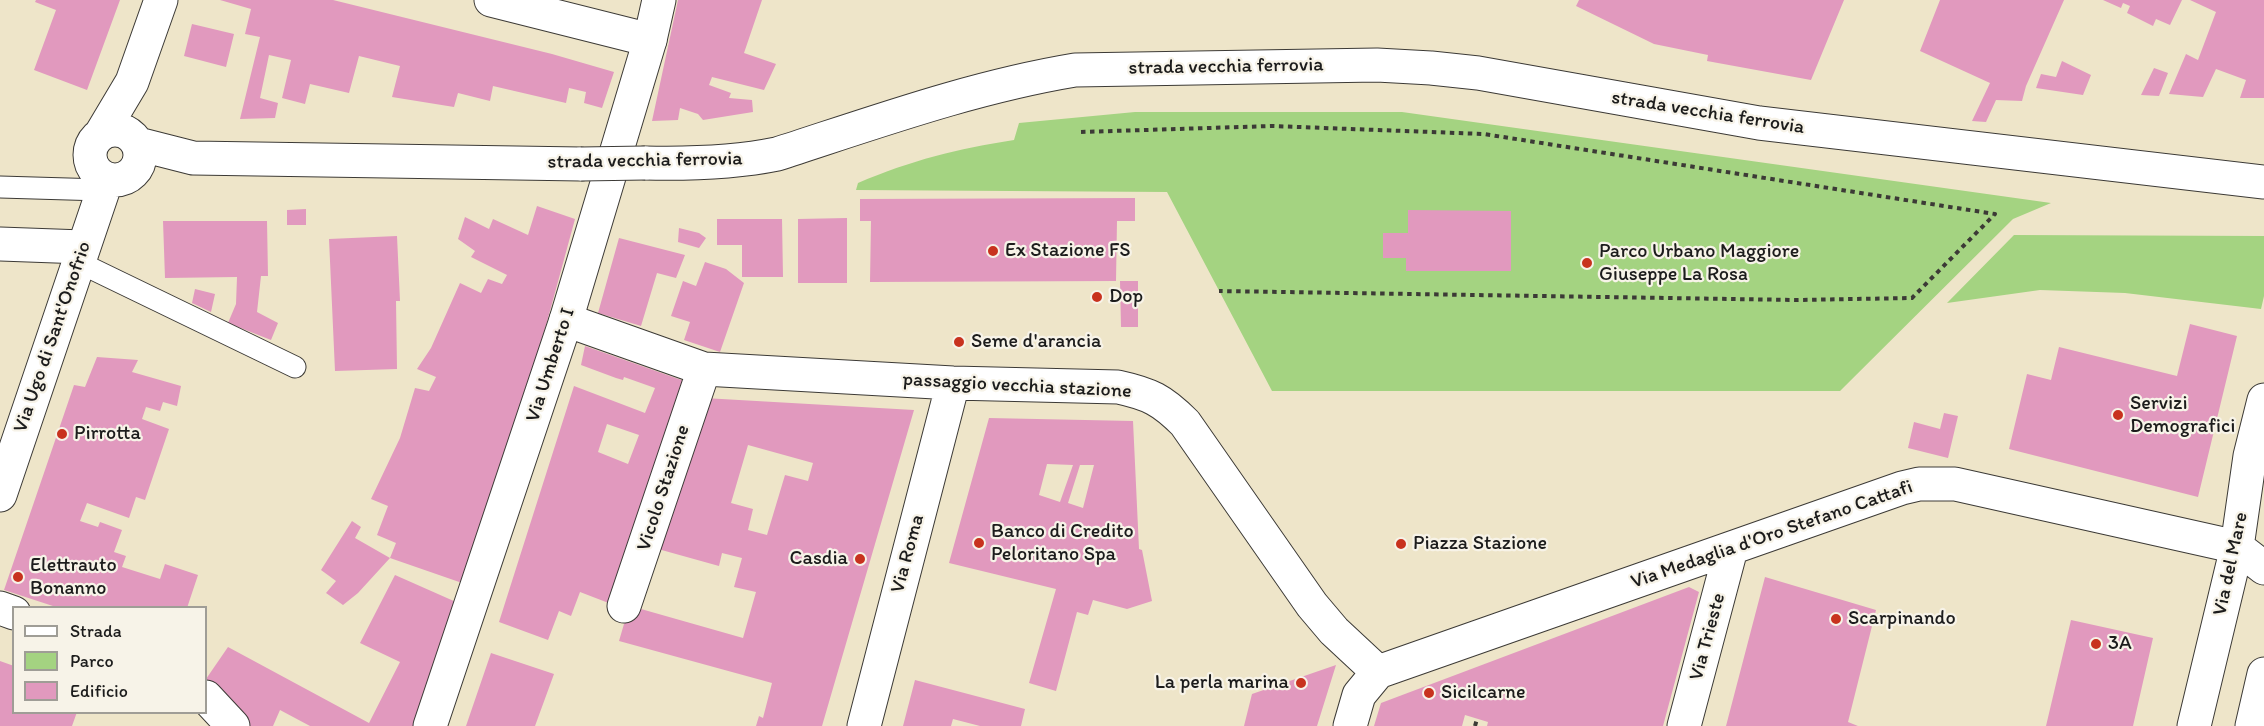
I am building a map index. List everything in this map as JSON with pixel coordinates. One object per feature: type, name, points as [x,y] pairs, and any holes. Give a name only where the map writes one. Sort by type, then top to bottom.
[{"type":"street","name":"Via Ugo di Sant'Onofrio","points":[[0,495],[81,254],[119,159],[132,81],[161,0]]},
{"type":"street","points":[[491,0],[650,40]]},
{"type":"street","name":"Via Umberto I","points":[[430,726],[566,320],[650,40],[659,0]]},
{"type":"street","name":"strada vecchia ferrovia","points":[[119,159],[709,164],[746,161],[777,154],[985,88],[1075,70],[1377,65],[1478,73],[1759,123],[2264,182]]},
{"type":"street","points":[[0,244],[81,254]]},
{"type":"street","name":"passaggio vecchia stazione","points":[[566,320],[704,369],[953,383],[1118,387],[1143,392],[1167,405],[1185,423],[1312,605],[1334,631],[1378,672]]},
{"type":"street","name":"Vicolo Stazione","points":[[624,606],[704,369]]},
{"type":"street","name":"Via Roma","points":[[864,726],[953,383]]},
{"type":"street","name":"Via del Mare","points":[[2194,726],[2237,547],[2250,456],[2264,400]]},
{"type":"street","name":"Via Medaglia d'Oro Stefano Cattafi","points":[[1378,672],[1902,488],[1919,484],[1955,484],[2237,547]]},
{"type":"street","points":[[2237,547],[2264,568]]},
{"type":"street","name":"Via Trieste","points":[[1684,726],[1731,549]]},
{"type":"street","points":[[1350,726],[1359,695],[1378,672]]},
{"type":"street","points":[[2252,726],[2264,674]]},
{"type":"street","points":[[207,698],[233,726]]},
{"type":"lane","points":[[0,187],[119,159]]},
{"type":"lane","points":[[81,254],[295,367]]},
{"type":"path","points":[[1081,132],[1272,126],[1484,134],[1995,214],[1912,298],[1796,300],[1219,291]]},
{"type":"path","points":[[1475,726],[1477,719]]},
{"type":"green space","name":"Parco Urbano Maggiore Giuseppe La Rosa","points":[[1135,112],[1402,112],[2051,203],[2013,219],[1840,391],[1272,391],[1167,192],[856,190],[858,183],[916,162],[954,151],[1014,140],[1019,123]]},
{"type":"green space","points":[[2014,235],[2264,236],[2264,296],[2261,309],[2125,293],[2040,290],[1947,303]]},
{"type":"building","points":[[36,0],[120,0],[87,90],[34,70],[56,10],[35,2]]},
{"type":"building","points":[[220,0],[333,0],[552,54],[614,72],[602,108],[584,103],[586,92],[569,88],[566,103],[493,86],[490,101],[458,93],[454,107],[392,97],[400,66],[359,56],[349,93],[310,84],[305,104],[282,98],[291,60],[269,55],[260,98],[278,103],[275,118],[240,119],[260,37],[245,34],[251,9]]},
{"type":"building","points":[[678,0],[762,0],[744,53],[776,64],[764,90],[712,77],[709,85],[731,93],[729,98],[752,100],[753,112],[703,120],[698,114],[680,108],[678,120],[652,121]]},
{"type":"building","points":[[1579,0],[1844,0],[1811,80],[1707,61],[1708,55],[1654,44],[1576,6]]},
{"type":"building","points":[[1940,0],[2064,0],[2026,86],[2022,101],[1996,100],[1986,122],[1972,121],[1990,83],[1920,51]]},
{"type":"building","points":[[2103,0],[2182,0],[2170,25],[2156,19],[2153,26],[2127,13],[2130,6],[2123,3],[2121,8]]},
{"type":"building","points":[[2190,0],[2264,0],[2264,98],[2240,98],[2246,80],[2216,69],[2203,97],[2169,94],[2186,54],[2198,60],[2216,12]]},
{"type":"building","points":[[192,24],[234,34],[226,67],[184,56]]},
{"type":"building","points":[[2062,61],[2091,75],[2083,95],[2036,88],[2041,74],[2056,77]]},
{"type":"building","points":[[2154,68],[2168,73],[2159,96],[2141,95]]},
{"type":"building","name":"Ex Stazione FS","points":[[1135,198],[1135,221],[1117,221],[1116,281],[870,282],[871,221],[860,221],[860,199]]},
{"type":"building","points":[[537,206],[575,219],[547,322],[465,584],[390,558],[396,543],[377,535],[388,506],[371,499],[400,438],[415,388],[429,391],[436,377],[417,369],[431,348],[460,283],[481,293],[488,279],[502,284],[507,275],[471,257],[475,251],[458,239],[465,217],[489,229],[493,219],[528,235]]},
{"type":"building","points":[[306,209],[306,225],[287,225],[287,210]]},
{"type":"building","points":[[1408,210],[1511,211],[1511,271],[1406,271],[1406,258],[1383,258],[1383,233],[1408,233]]},
{"type":"building","points":[[847,218],[847,283],[798,283],[798,219]]},
{"type":"building","points":[[717,219],[782,219],[783,277],[742,277],[742,245],[717,245]]},
{"type":"building","points":[[163,221],[267,221],[268,276],[261,276],[257,312],[278,323],[271,340],[228,323],[236,304],[237,277],[165,278]]},
{"type":"building","points":[[679,228],[699,233],[706,238],[699,248],[678,242]]},
{"type":"building","points":[[397,236],[400,301],[396,301],[397,369],[335,371],[329,239]]},
{"type":"building","points":[[619,238],[685,255],[676,278],[657,273],[641,326],[598,313]]},
{"type":"building","points":[[705,262],[726,269],[744,283],[720,352],[684,340],[690,322],[671,316],[683,281],[696,286]]},
{"type":"building","points":[[1120,281],[1138,281],[1138,327],[1121,327]]},
{"type":"building","points":[[195,289],[215,294],[211,312],[192,303]]},
{"type":"building","name":"Servizi Demografici","points":[[2190,324],[2237,336],[2198,497],[2009,449],[2027,374],[2051,380],[2059,347],[2177,376]]},
{"type":"building","points":[[585,346],[690,383],[619,607],[580,592],[571,616],[559,611],[548,640],[499,622],[574,386],[645,413],[655,388],[624,377],[623,380],[616,378],[581,365]],"holes":[[[607,424],[639,435],[628,464],[598,452]]]},
{"type":"building","points":[[97,357],[138,360],[132,372],[181,386],[177,406],[163,402],[160,411],[146,407],[142,419],[169,429],[145,500],[136,497],[129,518],[87,503],[80,521],[98,527],[100,522],[122,530],[114,552],[126,556],[122,567],[160,579],[165,564],[198,575],[188,606],[53,606],[4,590],[74,385],[85,387]]},
{"type":"building","points":[[704,398],[914,410],[822,726],[756,726],[759,716],[763,718],[772,683],[619,641],[624,624],[641,609],[743,638],[756,592],[734,587],[742,558],[722,553],[719,566],[658,549]],"holes":[[[748,445],[813,463],[808,481],[785,475],[767,535],[748,530],[753,509],[731,503]]]},
{"type":"building","points":[[1944,413],[1958,416],[1948,458],[1908,448],[1914,422],[1940,429]]},
{"type":"building","points":[[989,418],[1133,421],[1139,549],[1142,550],[1152,601],[1127,609],[1093,600],[1088,615],[1077,612],[1056,691],[1029,683],[1056,589],[949,563]],"holes":[[[1047,464],[1073,465],[1060,502],[1039,495]],[[1080,465],[1094,465],[1083,508],[1068,503]]]},
{"type":"building","points":[[352,521],[361,527],[355,538],[390,558],[358,593],[343,605],[326,593],[336,581],[321,570]]},
{"type":"building","points":[[395,575],[456,602],[418,726],[310,726],[280,710],[273,726],[243,726],[207,687],[207,678],[228,647],[369,723],[400,662],[360,643]]},
{"type":"building","points":[[1765,577],[1876,610],[1848,722],[1858,726],[1726,726]]},
{"type":"building","points":[[1689,587],[1699,592],[1663,726],[1487,726],[1488,722],[1465,715],[1462,726],[1374,726],[1381,703]]},
{"type":"building","points":[[2071,620],[2153,638],[2133,726],[2046,726]]},
{"type":"building","points":[[491,653],[554,674],[535,726],[466,726]]},
{"type":"building","points":[[0,661],[12,665],[12,714],[76,714],[72,726],[0,726]]},
{"type":"building","points":[[1336,665],[1317,726],[1244,726],[1252,694]]},
{"type":"building","points":[[915,680],[1025,709],[1021,726],[980,726],[953,719],[951,726],[903,726]]},
{"type":"place","name":"Ex Stazione FS","points":[[993,251]]},
{"type":"place","name":"Parco Urbano Maggiore Giuseppe La Rosa","points":[[1587,263]]},
{"type":"place","name":"Dop","points":[[1097,297]]},
{"type":"place","name":"Seme d'arancia","points":[[959,342]]},
{"type":"place","name":"Servizi Demografici","points":[[2118,415]]},
{"type":"place","name":"Pirrotta","points":[[62,434]]},
{"type":"place","name":"Banco di Credito Peloritano Spa","points":[[979,543]]},
{"type":"place","name":"Piazza Stazione","points":[[1401,544]]},
{"type":"place","name":"Casdia","points":[[860,559]]},
{"type":"place","name":"Elettrauto Bonanno","points":[[18,577]]},
{"type":"place","name":"Scarpinando","points":[[1836,619]]},
{"type":"place","name":"3A","points":[[2096,644]]},
{"type":"place","name":"La perla marina","points":[[1301,683]]},
{"type":"place","name":"Sicilcarne","points":[[1429,693]]}]
